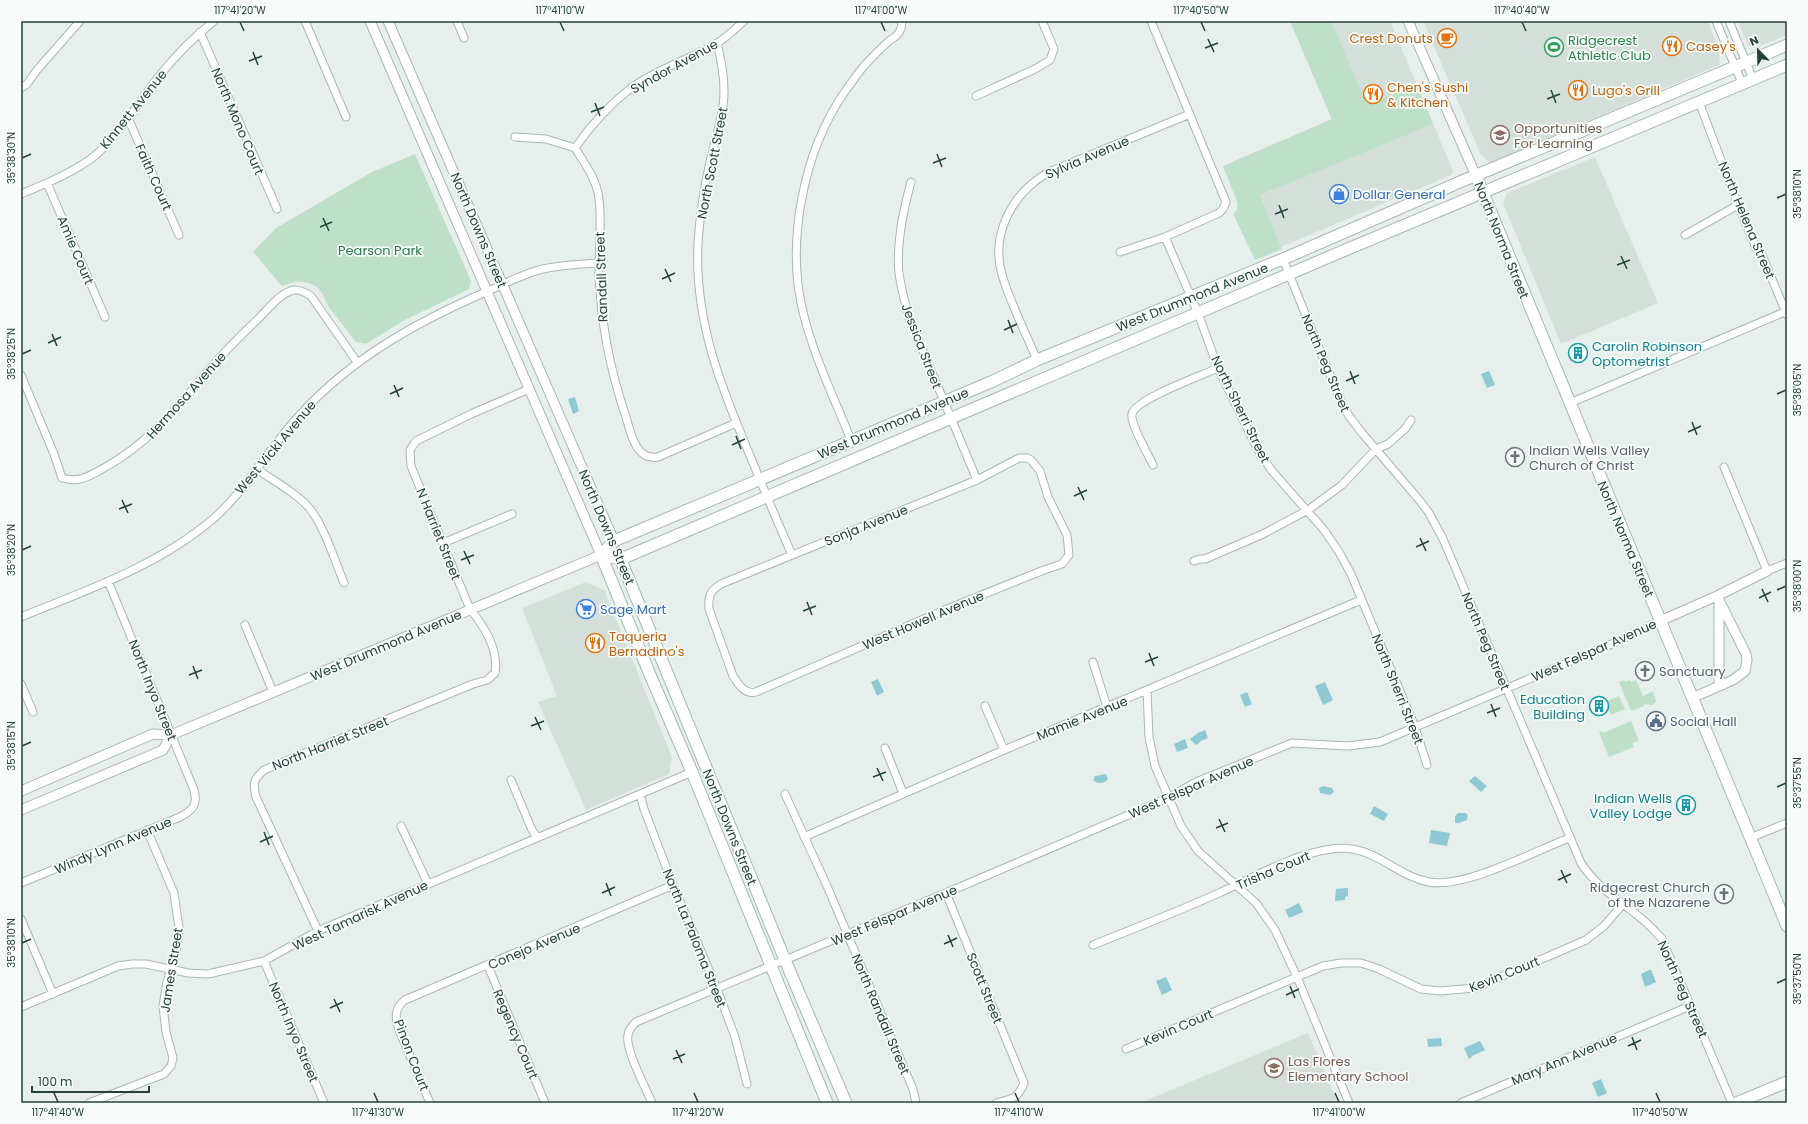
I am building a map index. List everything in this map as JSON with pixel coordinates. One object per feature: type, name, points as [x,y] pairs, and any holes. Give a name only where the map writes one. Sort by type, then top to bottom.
[{"type":"main road","name":"West Drummond Avenue","points":[[601,555],[614,541],[944,402],[1037,360],[1283,259],[1787,45]]},
{"type":"main road","name":"West Drummond Avenue","points":[[620,559],[1289,274],[1787,65]]},
{"type":"main road","points":[[1572,136],[1579,152]]},
{"type":"main road","name":"North Norma Street","points":[[1476,176],[1787,926]]},
{"type":"main road","name":"North Downs Street","points":[[614,541],[620,559],[784,960],[846,1103]]},
{"type":"main road","points":[[601,555],[620,559]]},
{"type":"main road","name":"North Downs Street","points":[[601,555],[692,772],[827,1103]]},
{"type":"main road","points":[[1736,1103],[1787,1082]]},
{"type":"street","points":[[21,88],[27,84],[37,70],[80,21]]},
{"type":"street","name":"Kinnett Avenue","points":[[21,194],[47,183],[96,155],[112,139],[160,74],[200,32],[214,21]]},
{"type":"street","points":[[305,21],[346,117]]},
{"type":"street","name":"North Downs Street","points":[[370,21],[601,555]]},
{"type":"street","name":"North Downs Street","points":[[388,21],[443,144],[502,285],[614,541]]},
{"type":"street","points":[[457,21],[464,38]]},
{"type":"street","name":"Syndor Avenue","points":[[575,148],[594,122],[612,103],[632,87],[655,73],[718,43],[744,21]]},
{"type":"street","points":[[851,440],[811,342],[803,314],[798,280],[797,228],[804,187],[815,151],[826,124],[844,93],[864,66],[899,31],[902,21]]},
{"type":"street","points":[[976,96],[1035,69],[1050,60],[1054,49],[1042,21]]},
{"type":"street","points":[[1120,252],[1165,237],[1219,213],[1225,205],[1225,199],[1151,21]]},
{"type":"street","name":"North Norma Street","points":[[1408,21],[1476,176]]},
{"type":"street","points":[[1716,21],[1741,65],[1753,79]]},
{"type":"street","points":[[1729,21],[1741,65],[1742,83]]},
{"type":"street","name":"North Mono Court","points":[[200,32],[277,209]]},
{"type":"street","name":"North Scott Street","points":[[718,43],[724,74],[722,114],[702,203],[698,244],[699,285],[704,326],[714,366],[736,423],[792,555]]},
{"type":"street","name":"North Helena Street","points":[[1699,102],[1738,205],[1756,248],[1761,253],[1786,313]]},
{"type":"street","name":"Sylvia Avenue","points":[[1037,360],[1003,278],[999,259],[1000,240],[1004,222],[1012,205],[1024,190],[1038,178],[1049,172],[1190,114]]},
{"type":"street","name":"Faith Court","points":[[128,118],[179,235]]},
{"type":"street","points":[[515,137],[546,139],[575,148]]},
{"type":"street","name":"Randall Street","points":[[575,148],[590,171],[597,189],[600,212],[599,263],[603,332],[616,389],[636,445],[645,457],[653,458],[736,423]]},
{"type":"street","name":"Jessica Street","points":[[911,182],[900,234],[899,273],[909,318],[977,480]]},
{"type":"street","name":"Amie Court","points":[[47,183],[105,317]]},
{"type":"street","points":[[1685,235],[1738,205]]},
{"type":"street","name":"North Sherri Street","points":[[1165,237],[1190,298],[1198,313],[1218,368],[1265,461],[1286,488],[1308,510],[1339,552],[1351,574],[1415,727],[1427,765]]},
{"type":"street","name":"North Peg Street","points":[[1283,259],[1349,416],[1430,513],[1454,563],[1580,863],[1589,877],[1645,919],[1662,939],[1732,1103]]},
{"type":"street","name":"West Vicki Avenue","points":[[21,617],[108,581],[180,544],[213,518],[258,470],[290,426],[315,399],[357,362],[401,333],[487,291],[542,269],[599,263]]},
{"type":"street","name":"Hermosa Avenue","points":[[21,375],[54,454],[62,478],[78,480],[93,474],[120,459],[157,429],[235,341],[280,297],[296,290],[300,290],[311,296],[357,362]]},
{"type":"street","points":[[1570,403],[1786,313]]},
{"type":"street","points":[[1153,465],[1137,433],[1132,415],[1134,409],[1147,399],[1218,368]]},
{"type":"street","name":"N Harriet Street","points":[[470,609],[409,459],[410,450],[416,441],[471,414],[529,389]]},
{"type":"street","points":[[1194,561],[1200,558],[1205,559],[1263,534],[1308,510],[1342,485],[1376,449],[1388,444],[1405,430],[1411,420]]},
{"type":"street","name":"Sonja Avenue","points":[[710,594],[712,590],[721,584],[977,480],[1000,469],[1012,461],[1023,458],[1031,460],[1040,471],[1048,497],[1067,535],[1070,551]]},
{"type":"street","points":[[1724,468],[1767,571]]},
{"type":"street","points":[[258,470],[302,501],[310,509],[317,519],[344,583]]},
{"type":"street","points":[[443,543],[512,514]]},
{"type":"street","name":"West Howell Avenue","points":[[710,594],[709,609],[733,676],[739,686],[752,693],[954,606],[1062,564],[1067,560],[1070,551]]},
{"type":"street","name":"West Drummond Avenue","points":[[21,791],[153,734],[171,735],[601,555]]},
{"type":"street","name":"West Felspar Avenue","points":[[652,1103],[628,1047],[630,1028],[636,1022],[946,894],[1168,798],[1196,782],[1292,744],[1359,746],[1380,742],[1614,643],[1660,620],[1718,598],[1767,571],[1787,563]]},
{"type":"street","name":"North Inyo Street","points":[[108,581],[197,799]]},
{"type":"street","points":[[1692,698],[1741,675],[1745,671],[1747,660],[1742,644],[1718,598]]},
{"type":"street","points":[[1718,598],[1719,686]]},
{"type":"street","name":"Mamie Avenue","points":[[804,837],[1004,750],[1361,600]]},
{"type":"street","name":"North Harriet Street","points":[[318,931],[256,797],[254,786],[255,777],[264,770],[472,684],[487,680],[495,672],[497,661],[482,624],[470,609]]},
{"type":"street","points":[[245,625],[273,692]]},
{"type":"street","points":[[1093,662],[1107,707]]},
{"type":"street","points":[[21,684],[33,712]]},
{"type":"street","points":[[1147,691],[1149,737],[1155,766],[1181,826],[1198,851],[1256,903],[1275,930],[1297,977],[1349,1103]]},
{"type":"street","points":[[985,706],[1004,750]]},
{"type":"street","points":[[21,810],[163,750],[171,735]]},
{"type":"street","points":[[885,748],[903,793]]},
{"type":"street","name":"West Tamarisk Avenue","points":[[21,1007],[118,966],[146,964],[171,968],[188,973],[208,974],[264,961],[318,931],[692,772]]},
{"type":"street","points":[[511,780],[532,830],[537,837]]},
{"type":"street","name":"North La Paloma Street","points":[[640,794],[644,809],[673,885],[717,989],[735,1037],[747,1084]]},
{"type":"street","name":"North Randall Street","points":[[785,794],[827,886],[912,1089],[916,1103]]},
{"type":"street","name":"Windy Lynn Avenue","points":[[21,883],[187,814],[193,810],[197,799]]},
{"type":"street","points":[[1750,838],[1787,823]]},
{"type":"street","points":[[401,826],[428,884]]},
{"type":"street","name":"James Street","points":[[89,1103],[98,1101],[164,1074],[171,1066],[173,1058],[166,1032],[163,1006],[166,982],[179,936],[177,910],[174,894],[147,830]]},
{"type":"street","name":"Trisha Court","points":[[1093,945],[1187,908],[1292,860],[1316,852],[1349,848],[1380,858],[1413,877],[1430,882],[1448,883],[1465,880],[1482,874],[1569,838]]},
{"type":"street","name":"Conejo Avenue","points":[[398,1008],[405,1000],[488,966],[673,885]]},
{"type":"street","name":"Scott Street","points":[[946,894],[1024,1083],[1021,1091],[1012,1099],[996,1103]]},
{"type":"street","name":"Kevin Court","points":[[1126,1049],[1323,966],[1341,963],[1361,963],[1391,974],[1421,989],[1440,991],[1474,988],[1586,940],[1604,926],[1623,904]]},
{"type":"street","points":[[21,919],[53,994]]},
{"type":"street","name":"North Inyo Street","points":[[264,961],[324,1103]]},
{"type":"street","name":"Regency Court","points":[[488,966],[545,1103]]},
{"type":"street","name":"Mary Ann Avenue","points":[[1461,1103],[1690,1006]]},
{"type":"street","name":"Pinon Court","points":[[398,1008],[396,1018],[399,1030],[430,1103]]},
{"type":"shaded area","points":[[1290,21],[1390,21],[1453,171],[1451,175],[1281,247],[1260,195],[1348,158]]},
{"type":"shaded area","points":[[1423,21],[1708,21],[1720,55],[1719,65],[1490,163],[1481,155]]},
{"type":"shaded area","points":[[1738,21],[1787,21],[1787,35],[1758,47],[1748,46]]},
{"type":"shaded area","points":[[1595,157],[1658,303],[1561,344],[1503,203],[1507,193]]},
{"type":"shaded area","points":[[586,582],[604,590],[672,757],[669,774],[586,810],[538,702],[557,696],[522,608]]},
{"type":"shaded area","name":"Las Flores Elementary School","points":[[1308,1033],[1338,1103],[1140,1103]]},
{"type":"green space","points":[[1290,21],[1331,21],[1367,105],[1417,85],[1433,124],[1260,195],[1282,249],[1255,260],[1233,214],[1237,210],[1238,204],[1223,166],[1332,119]]},
{"type":"green space","name":"Pearson Park","points":[[415,154],[471,281],[469,289],[403,321],[366,344],[356,342],[328,306],[322,293],[316,286],[297,281],[282,286],[253,252],[276,228],[372,172]]},
{"type":"green space","points":[[1624,680],[1625,682],[1630,680],[1631,682],[1636,680],[1643,696],[1653,691],[1656,702],[1652,705],[1644,704],[1644,706],[1631,711],[1619,682]]},
{"type":"green space","points":[[1619,696],[1625,709],[1611,715],[1605,702]]},
{"type":"green space","points":[[1631,721],[1639,741],[1632,743],[1634,747],[1609,757],[1599,732],[1602,731],[1603,733]]},
{"type":"water","points":[[1489,371],[1495,385],[1487,388],[1481,374]]},
{"type":"water","points":[[575,397],[579,411],[573,414],[568,399]]},
{"type":"water","points":[[878,679],[884,692],[877,696],[871,682]]},
{"type":"water","points":[[1325,682],[1333,700],[1323,705],[1315,686]]},
{"type":"water","points":[[1247,692],[1252,704],[1245,707],[1240,695]]},
{"type":"water","points":[[1205,730],[1208,738],[1196,745],[1190,739],[1198,733]]},
{"type":"water","points":[[1185,739],[1188,748],[1177,752],[1174,744]]},
{"type":"water","points":[[1106,774],[1108,779],[1103,783],[1098,783],[1093,780],[1095,776]]},
{"type":"water","points":[[1475,776],[1487,786],[1481,792],[1469,781]]},
{"type":"water","points":[[1323,786],[1332,788],[1334,792],[1330,795],[1320,793],[1319,788]]},
{"type":"water","points":[[1374,806],[1388,814],[1384,821],[1370,814]]},
{"type":"water","points":[[1458,813],[1466,813],[1468,816],[1467,820],[1455,823],[1455,816]]},
{"type":"water","points":[[1431,830],[1450,833],[1447,846],[1429,843]]},
{"type":"water","points":[[1348,888],[1348,896],[1345,897],[1345,900],[1335,901],[1336,889]]},
{"type":"water","points":[[1299,903],[1303,912],[1289,918],[1285,910]]},
{"type":"water","points":[[1651,970],[1656,982],[1645,987],[1641,974]]},
{"type":"water","points":[[1166,977],[1172,990],[1162,995],[1156,981]]},
{"type":"water","points":[[1441,1038],[1442,1046],[1428,1047],[1427,1039]]},
{"type":"water","points":[[1480,1041],[1485,1050],[1469,1059],[1464,1048]]},
{"type":"water","points":[[1601,1079],[1607,1093],[1598,1097],[1592,1083]]},
{"type":"place","name":"Crest Donuts","points":[[1447,38]]},
{"type":"place","name":"Casey's","points":[[1672,46]]},
{"type":"place","name":"Ridgecrest Athletic Club","points":[[1554,47]]},
{"type":"place","name":"Lugo's Grill","points":[[1578,90]]},
{"type":"place","name":"Chen's Sushi & Kitchen","points":[[1373,94]]},
{"type":"place","name":"Opportunities For Learning","points":[[1500,135]]},
{"type":"place","name":"Dollar General","points":[[1339,194]]},
{"type":"place","name":"Carolin Robinson Optometrist","points":[[1578,353]]},
{"type":"place","name":"Indian Wells Valley Church of Christ","points":[[1515,457]]},
{"type":"place","name":"Sage Mart","points":[[586,609]]},
{"type":"place","name":"Taqueria Bernadino's","points":[[595,643]]},
{"type":"place","name":"Sanctuary","points":[[1645,671]]},
{"type":"place","name":"Education Building","points":[[1599,706]]},
{"type":"place","name":"Social Hall","points":[[1656,721]]},
{"type":"place","name":"Indian Wells Valley Lodge","points":[[1686,805]]},
{"type":"place","name":"Ridgecrest Church of the Nazarene","points":[[1724,894]]},
{"type":"place","name":"Las Flores Elementary School","points":[[1274,1068]]}]
